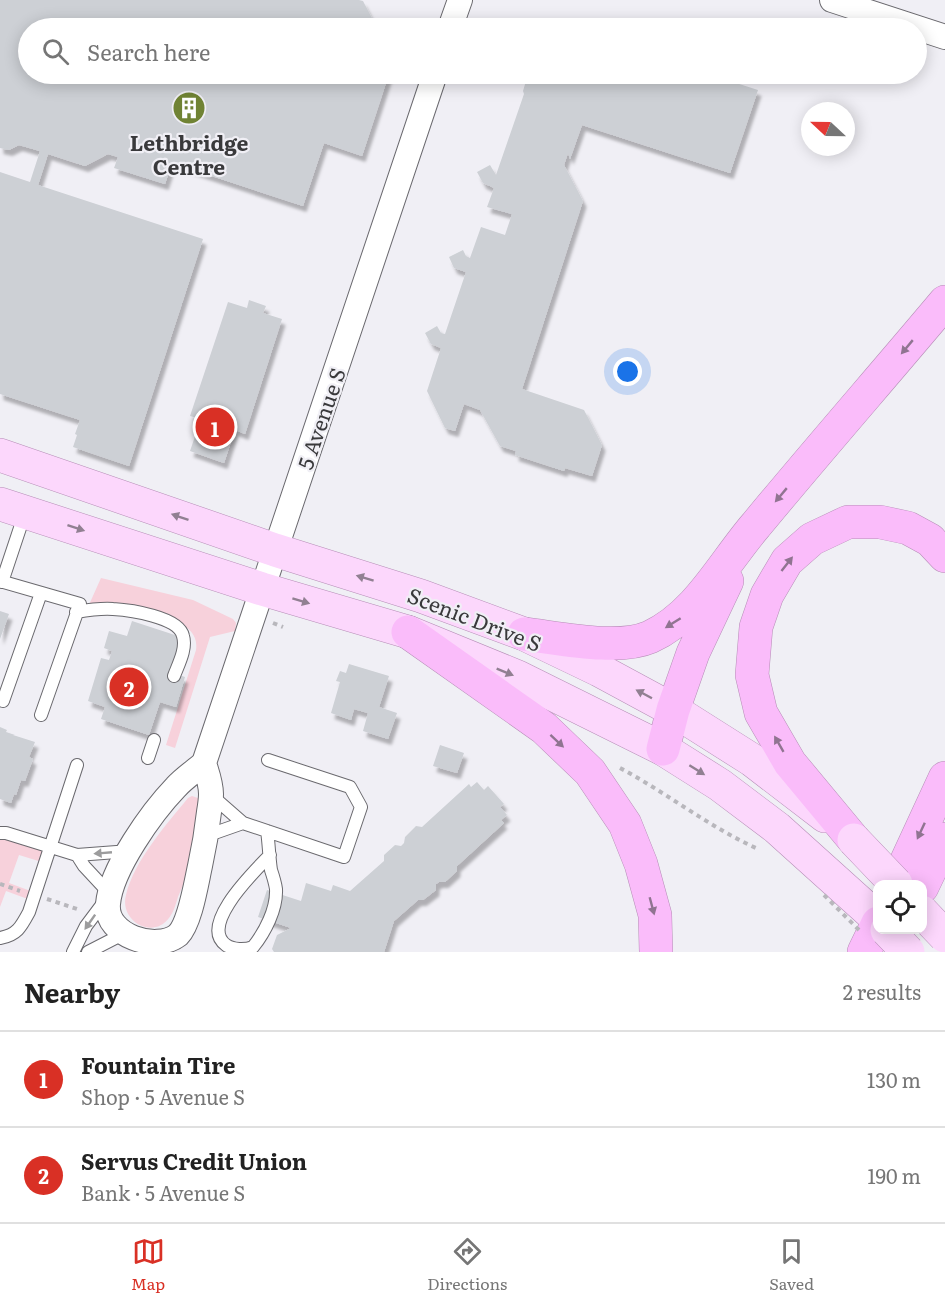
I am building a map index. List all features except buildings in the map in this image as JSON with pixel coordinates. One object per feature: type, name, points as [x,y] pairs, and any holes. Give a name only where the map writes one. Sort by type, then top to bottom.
[{"type":"highway","points":[[524,634],[622,644],[649,637],[681,618],[751,531],[945,302]]},
{"type":"highway","points":[[854,840],[790,763],[761,713],[752,675],[756,627],[767,595],[787,561],[812,539],[848,522],[880,522],[908,528],[930,540],[945,556]]},
{"type":"highway","points":[[663,749],[693,653],[751,531]]},
{"type":"highway","points":[[408,632],[544,728],[590,772],[625,824],[641,864],[655,915],[656,952]]},
{"type":"highway","points":[[898,880],[945,778]]},
{"type":"highway","points":[[925,880],[945,839]]},
{"type":"highway","points":[[936,952],[945,935]]},
{"type":"main road","name":"Scenic Drive S","points":[[0,455],[275,550],[421,596],[524,634],[674,710],[753,760],[854,840],[891,880]]},
{"type":"main road","name":"Scenic Drive S","points":[[13,508],[262,589],[408,632],[518,677],[663,749],[720,785],[777,828],[825,887],[877,936],[908,952]]},
{"type":"main road","points":[[927,917],[945,935]]},
{"type":"street","points":[[454,18],[460,0]]},
{"type":"street","points":[[832,0],[887,18]]},
{"type":"street","points":[[927,31],[945,37]]},
{"type":"street","name":"5 Avenue S","points":[[204,763],[432,84]]},
{"type":"street","points":[[204,763],[211,795],[206,836],[190,906],[181,933],[174,939],[152,946],[139,943],[118,930],[109,914],[110,894],[119,866],[151,818],[177,786],[204,763]]},
{"type":"lane","points":[[13,508],[1,581],[80,604],[41,715]]},
{"type":"lane","points":[[3,701],[5,679],[41,593]]},
{"type":"lane","points":[[76,612],[113,609],[136,612],[171,622],[184,636],[183,649],[174,676]]},
{"type":"lane","points":[[148,758],[154,740]]},
{"type":"lane","points":[[211,795],[243,823],[344,857],[361,807],[350,788],[268,760]]},
{"type":"lane","points":[[0,938],[14,934],[24,921],[34,898],[77,765]]},
{"type":"lane","points":[[206,836],[243,823]]},
{"type":"lane","points":[[267,831],[276,889],[274,905],[264,931],[254,947],[231,948],[225,945],[218,934],[218,928],[228,903],[270,855]]},
{"type":"lane","points":[[0,833],[77,855],[130,851]]},
{"type":"lane","points":[[73,952],[85,927],[110,894],[77,855]]},
{"type":"lane","points":[[88,952],[123,934]]},
{"type":"path","points":[[590,772],[604,760],[635,776],[739,840],[764,851]]},
{"type":"path","points":[[825,887],[877,936]]},
{"type":"shaded area","points":[[101,578],[193,600],[233,619],[236,623],[235,631],[210,637],[175,748],[166,745],[196,650],[194,637],[190,630],[179,622],[88,607]]},
{"type":"shaded area","points":[[192,796],[201,802],[195,842],[190,866],[174,910],[169,918],[155,927],[139,924],[132,920],[125,904],[130,882],[143,856],[170,820]]},
{"type":"shaded area","points":[[0,833],[50,846],[45,863],[19,855],[9,883],[36,893],[33,901],[6,891],[0,907]]},
{"type":"place","name":"Lethbridge Centre","points":[[189,108]]},
{"type":"place","name":"Fountain Tire","points":[[215,427]]},
{"type":"place","name":"Servus Credit Union","points":[[129,687]]}]
